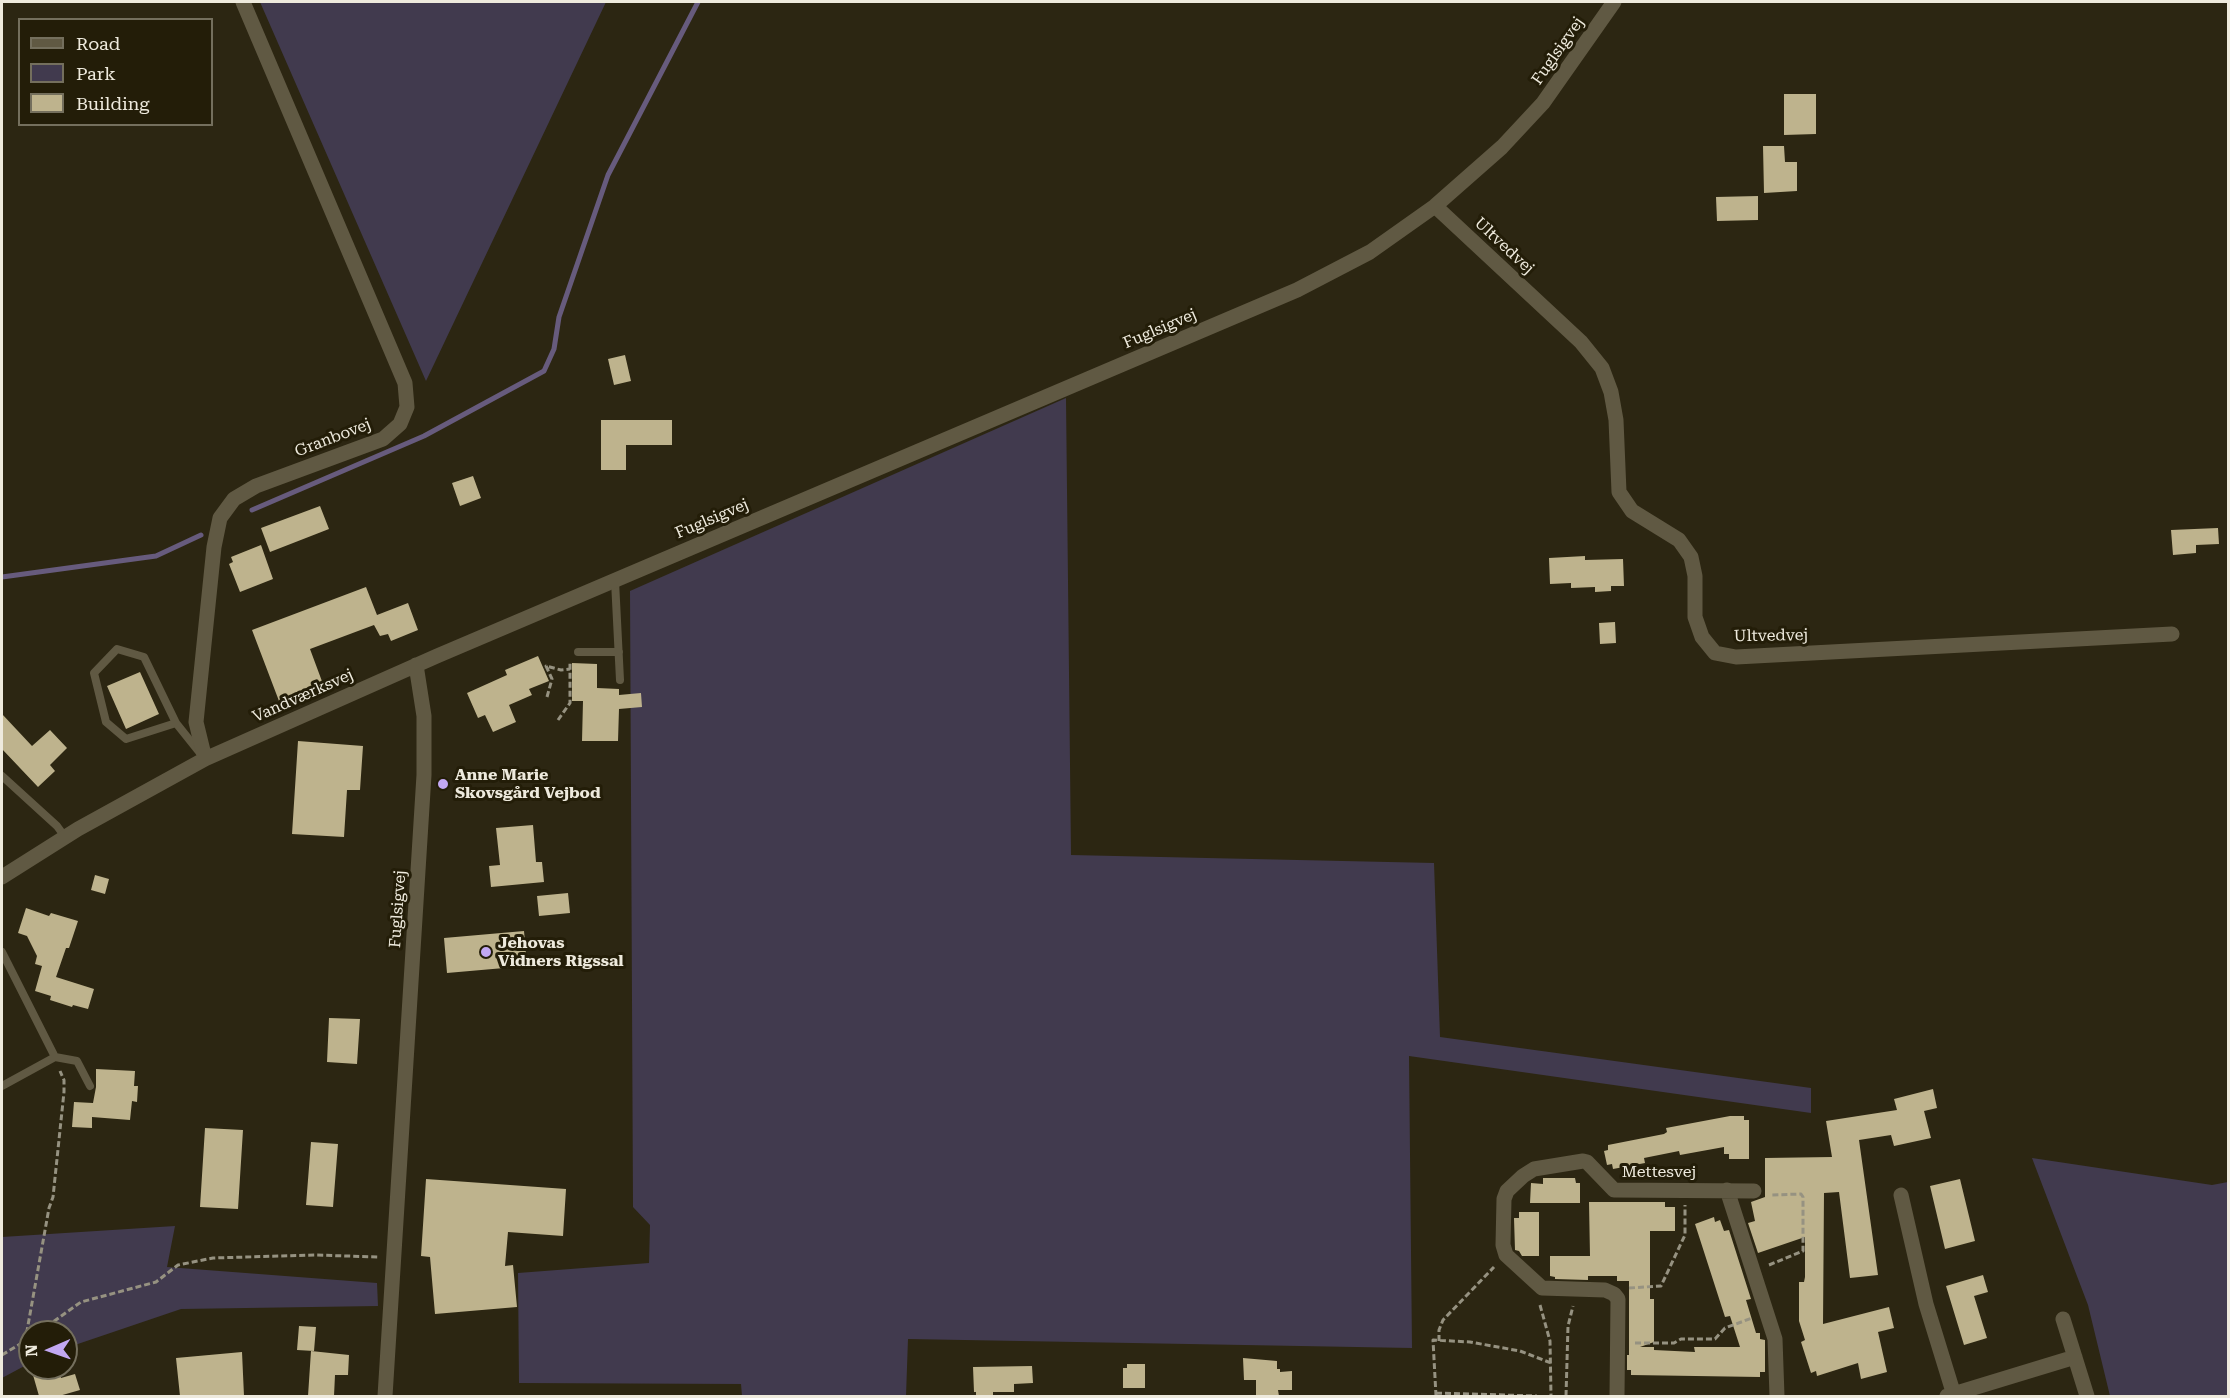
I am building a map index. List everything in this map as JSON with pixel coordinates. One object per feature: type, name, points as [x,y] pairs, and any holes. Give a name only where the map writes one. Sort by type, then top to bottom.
[{"type":"street","name":"Granbovej","points":[[205,759],[196,722],[214,547],[220,518],[234,499],[256,486],[383,439],[400,424],[407,407],[405,383],[243,2]]},
{"type":"street","name":"Fuglsigvej","points":[[385,1396],[424,776],[424,716],[416,666],[1297,290],[1370,252],[1436,206],[1502,147],[1543,103],[1614,2]]},
{"type":"street","name":"Ultvedvej","points":[[1436,206],[1581,342],[1602,368],[1611,392],[1616,420],[1619,492],[1632,511],[1679,540],[1691,558],[1695,576],[1695,617],[1702,637],[1715,653],[1736,657],[2172,634]]},
{"type":"street","name":"Vandværksvej","points":[[2,877],[65,837],[205,759],[416,666]]},
{"type":"street","name":"Mettesvej","points":[[1506,1255],[1503,1245],[1504,1195],[1523,1176],[1534,1169],[1587,1162],[1614,1190],[1754,1191]]},
{"type":"street","points":[[1727,1190],[1775,1339],[1776,1396]]},
{"type":"street","points":[[1900,1195],[1951,1396],[1991,1391],[2075,1357]]},
{"type":"street","points":[[1506,1255],[1542,1288],[1605,1290],[1614,1294],[1619,1304],[1617,1396]]},
{"type":"street","points":[[2063,1319],[2087,1396]]},
{"type":"lane","points":[[615,580],[620,680]]},
{"type":"lane","points":[[176,723],[126,739],[105,722],[94,673],[117,649],[144,657],[176,723],[205,759]]},
{"type":"lane","points":[[578,652],[619,652]]},
{"type":"lane","points":[[2,776],[57,825],[65,837]]},
{"type":"lane","points":[[2,952],[55,1057]]},
{"type":"lane","points":[[2,1086],[55,1057],[77,1061],[90,1086]]},
{"type":"path","points":[[558,720],[570,703],[570,662],[578,652]]},
{"type":"path","points":[[546,697],[552,679],[546,666],[561,670],[570,669]]},
{"type":"path","points":[[29,1320],[53,1197],[64,1092],[64,1080],[55,1057]]},
{"type":"path","points":[[1614,1294],[1624,1288],[1661,1287],[1685,1235],[1685,1191]]},
{"type":"path","points":[[1753,1270],[1803,1251],[1802,1195],[1758,1195],[1754,1191]]},
{"type":"path","points":[[56,1320],[81,1302],[156,1282],[178,1265],[213,1258],[304,1255],[395,1258]]},
{"type":"path","points":[[1439,1341],[1439,1330],[1443,1320],[1506,1255]]},
{"type":"path","points":[[1542,1288],[1540,1304],[1550,1341],[1551,1396]]},
{"type":"path","points":[[1566,1396],[1568,1326],[1574,1290]]},
{"type":"path","points":[[1618,1343],[1674,1343],[1681,1339],[1715,1338],[1727,1327],[1767,1313]]},
{"type":"path","points":[[1537,1396],[1436,1395],[1433,1340],[1470,1342],[1520,1351],[1551,1363]]},
{"type":"path","points":[[2,1355],[18,1346]]},
{"type":"green space","points":[[260,2],[606,2],[426,381]]},
{"type":"green space","points":[[1066,398],[1071,855],[1434,863],[1440,1037],[1811,1088],[1811,1113],[1409,1056],[1412,1348],[908,1339],[906,1396],[742,1396],[741,1384],[519,1383],[518,1273],[649,1263],[650,1225],[633,1207],[630,591]]},
{"type":"green space","points":[[2032,1158],[2212,1185],[2228,1182],[2228,1396],[2110,1396],[2088,1305]]},
{"type":"green space","points":[[175,1226],[167,1267],[377,1283],[378,1306],[181,1309],[78,1344],[78,1320],[18,1320],[18,1369],[2,1378],[2,1237]]},
{"type":"building","points":[[1784,94],[1816,94],[1816,134],[1784,135]]},
{"type":"building","points":[[1763,146],[1784,146],[1785,162],[1797,162],[1797,191],[1764,193]]},
{"type":"building","points":[[1758,196],[1758,220],[1717,221],[1716,197]]},
{"type":"building","points":[[625,355],[631,381],[614,385],[608,359]]},
{"type":"building","points":[[601,420],[672,420],[672,445],[626,445],[626,470],[601,470]]},
{"type":"building","points":[[473,476],[481,498],[460,506],[452,483]]},
{"type":"building","points":[[320,506],[329,529],[270,552],[261,528]]},
{"type":"building","points":[[2218,528],[2219,544],[2196,545],[2196,553],[2173,555],[2171,530]]},
{"type":"building","points":[[261,545],[273,579],[240,592],[229,564],[233,562],[231,557]]},
{"type":"building","points":[[1585,556],[1585,560],[1623,559],[1624,586],[1611,586],[1611,591],[1595,592],[1595,587],[1571,588],[1571,583],[1550,584],[1549,558]]},
{"type":"building","points":[[366,587],[377,615],[408,603],[418,630],[391,641],[388,634],[380,636],[374,625],[310,649],[323,684],[279,701],[252,630]]},
{"type":"building","points":[[1615,622],[1616,643],[1600,644],[1599,623]]},
{"type":"building","points":[[538,656],[549,681],[529,689],[532,695],[509,705],[516,722],[493,732],[485,715],[478,718],[467,693],[507,675],[505,670]]},
{"type":"building","points":[[572,663],[597,664],[597,688],[619,689],[619,695],[641,693],[642,707],[619,709],[618,741],[582,741],[583,701],[572,701]]},
{"type":"building","points":[[140,672],[159,714],[126,729],[107,686]]},
{"type":"building","points":[[2,714],[32,746],[50,730],[67,748],[50,765],[55,771],[38,787],[2,749]]},
{"type":"building","points":[[298,741],[363,746],[360,790],[347,790],[344,837],[292,834]]},
{"type":"building","points":[[533,825],[536,862],[542,862],[544,882],[491,887],[489,866],[500,865],[496,828]]},
{"type":"building","points":[[95,875],[109,879],[105,894],[91,890]]},
{"type":"building","points":[[568,893],[570,913],[539,916],[537,896]]},
{"type":"building","points":[[26,908],[49,916],[51,913],[78,921],[56,977],[94,989],[88,1009],[50,1000],[51,996],[35,991],[42,966],[35,964],[37,956],[27,936],[18,933]]},
{"type":"building","name":"Jehovas Vidners Rigssal","points":[[524,931],[527,966],[447,973],[444,938]]},
{"type":"building","points":[[329,1018],[360,1019],[357,1064],[327,1062]]},
{"type":"building","points":[[96,1069],[135,1071],[134,1086],[138,1086],[137,1102],[132,1101],[130,1120],[92,1117],[92,1128],[72,1127],[74,1102],[93,1103]]},
{"type":"building","points":[[1933,1089],[1937,1108],[1924,1111],[1931,1138],[1894,1146],[1891,1135],[1859,1140],[1878,1275],[1850,1278],[1839,1192],[1824,1193],[1823,1324],[1889,1307],[1894,1328],[1878,1332],[1887,1372],[1861,1379],[1858,1363],[1817,1376],[1816,1371],[1811,1373],[1801,1342],[1805,1340],[1799,1321],[1799,1282],[1804,1282],[1805,1277],[1805,1237],[1758,1253],[1748,1223],[1755,1221],[1751,1202],[1765,1197],[1765,1158],[1832,1157],[1826,1121],[1897,1110],[1894,1099]]},
{"type":"building","points":[[1730,1116],[1744,1116],[1744,1120],[1749,1120],[1749,1159],[1729,1159],[1729,1154],[1724,1154],[1724,1147],[1680,1155],[1679,1151],[1644,1158],[1645,1163],[1613,1169],[1612,1164],[1607,1165],[1604,1151],[1608,1150],[1608,1145],[1664,1134],[1667,1132],[1666,1128]]},
{"type":"building","points":[[205,1128],[243,1130],[238,1209],[200,1207]]},
{"type":"building","points":[[311,1142],[338,1144],[333,1207],[306,1205]]},
{"type":"building","points":[[1543,1178],[1575,1178],[1576,1183],[1580,1183],[1580,1203],[1530,1203],[1531,1183],[1543,1184]]},
{"type":"building","points":[[426,1179],[566,1189],[563,1236],[508,1232],[505,1266],[513,1265],[517,1307],[435,1314],[430,1257],[421,1256]]},
{"type":"building","points":[[1960,1179],[1975,1241],[1945,1249],[1930,1186]]},
{"type":"building","points":[[1589,1202],[1665,1202],[1665,1207],[1675,1207],[1675,1231],[1650,1231],[1650,1299],[1654,1299],[1654,1342],[1640,1347],[1654,1347],[1654,1350],[1695,1352],[1694,1347],[1740,1347],[1730,1316],[1725,1317],[1695,1224],[1714,1217],[1715,1222],[1720,1220],[1724,1231],[1729,1230],[1751,1299],[1746,1300],[1756,1333],[1760,1333],[1760,1339],[1765,1340],[1765,1372],[1760,1372],[1760,1377],[1631,1375],[1631,1370],[1627,1370],[1629,1281],[1617,1281],[1617,1276],[1588,1276],[1588,1280],[1555,1279],[1550,1276],[1550,1256],[1590,1256]]},
{"type":"building","points":[[1519,1212],[1539,1212],[1539,1256],[1522,1256],[1519,1251],[1515,1250],[1514,1218],[1519,1218]]},
{"type":"building","points":[[1983,1275],[1988,1292],[1974,1296],[1987,1338],[1964,1345],[1946,1286]]},
{"type":"building","points":[[299,1326],[316,1327],[314,1351],[297,1350]]},
{"type":"building","points":[[311,1351],[349,1355],[348,1375],[335,1375],[334,1396],[308,1396]]},
{"type":"building","points":[[242,1352],[244,1396],[180,1396],[176,1358]]},
{"type":"building","points":[[1243,1358],[1277,1361],[1277,1369],[1280,1369],[1280,1372],[1292,1371],[1292,1390],[1278,1390],[1279,1396],[1256,1396],[1256,1380],[1244,1380]]},
{"type":"building","points":[[1127,1364],[1145,1364],[1145,1388],[1123,1388],[1123,1368],[1127,1368]]},
{"type":"building","points":[[1032,1366],[1033,1383],[1014,1384],[1014,1392],[993,1392],[993,1396],[976,1396],[974,1392],[973,1367]]},
{"type":"building","points":[[34,1380],[77,1380],[80,1390],[59,1396],[39,1396]]},
{"type":"waterway","points":[[252,510],[424,436],[544,371],[554,349],[559,317],[608,175],[698,2]]},
{"type":"waterway","points":[[2,577],[156,556],[201,535]]},
{"type":"place","name":"Anne Marie Skovsgård Vejbod","points":[[443,784]]},
{"type":"place","name":"Jehovas Vidners Rigssal","points":[[486,952]]}]
